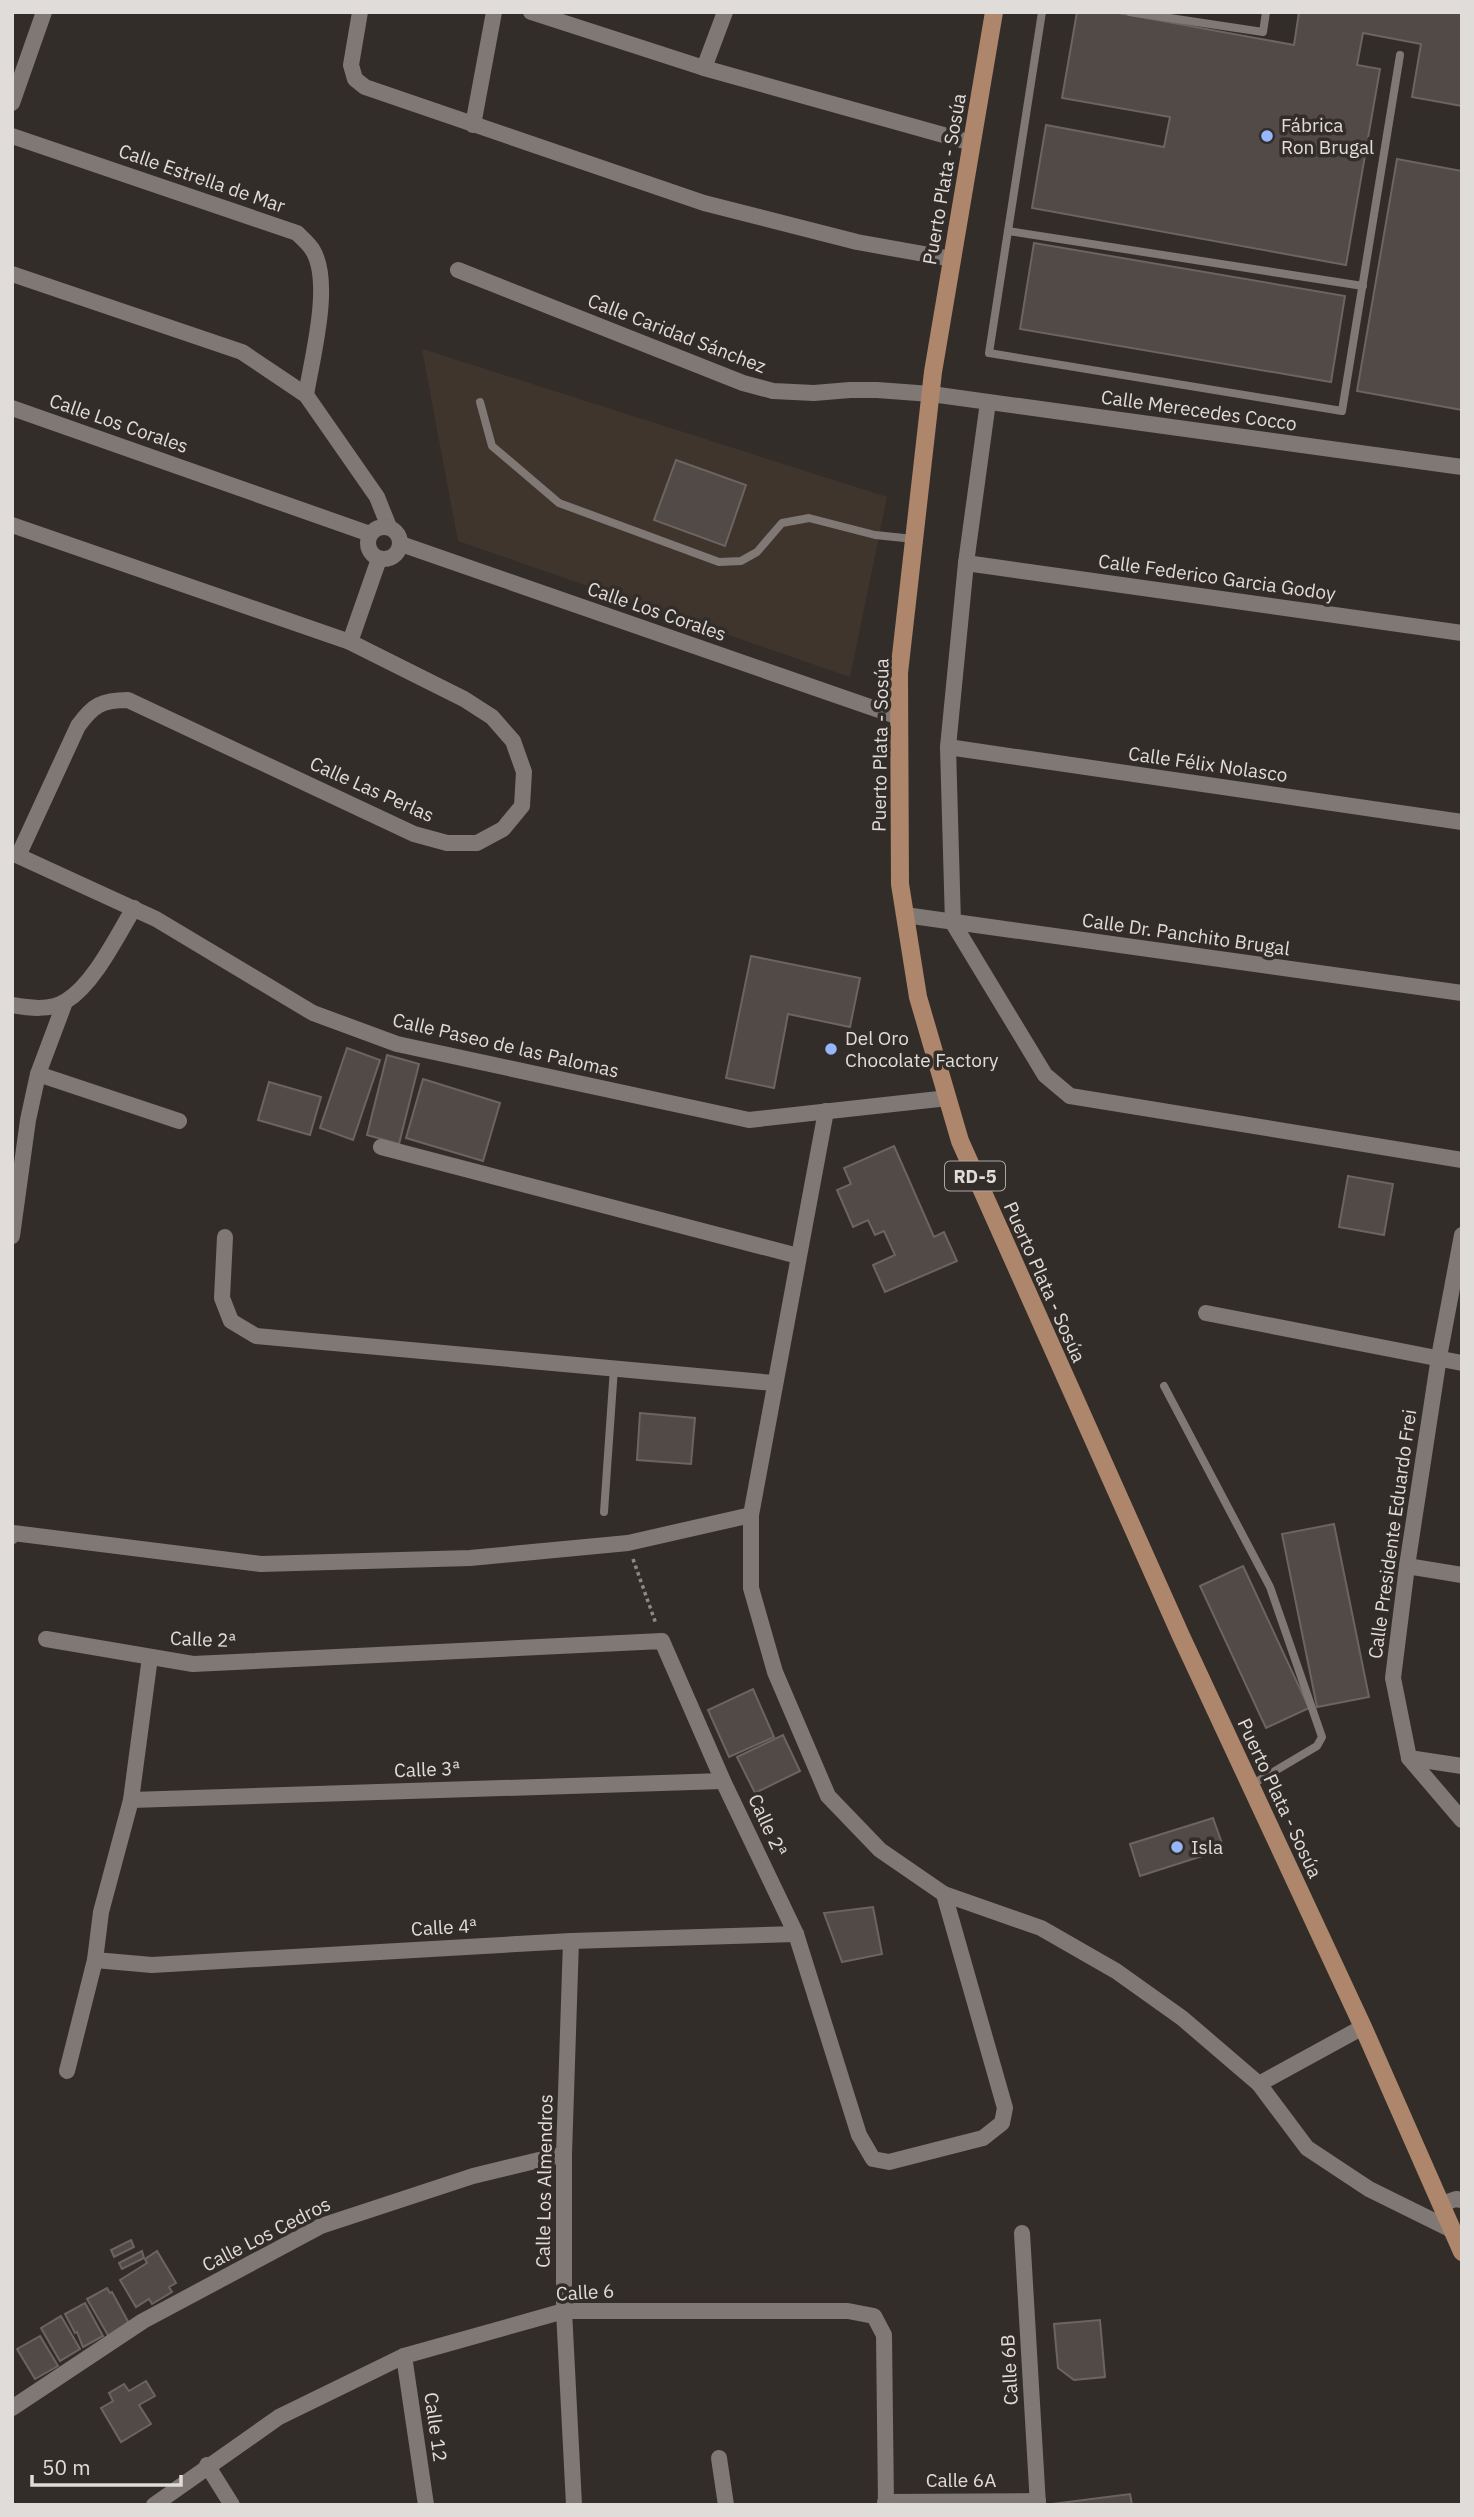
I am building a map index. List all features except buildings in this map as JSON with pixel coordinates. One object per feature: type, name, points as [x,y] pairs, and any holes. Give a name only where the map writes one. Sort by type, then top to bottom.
[{"type":"main road","name":"Puerto Plata - Sosúa","points":[[994,12],[931,394],[900,673],[900,884],[918,997],[960,1141],[1363,2027],[1462,2252]]},
{"type":"street","points":[[12,103],[44,12]]},
{"type":"street","points":[[360,12],[351,65],[355,79],[365,87],[704,204],[857,242],[952,259]]},
{"type":"street","points":[[474,125],[494,12]]},
{"type":"street","points":[[531,12],[704,68],[972,143]]},
{"type":"street","points":[[704,68],[725,12]]},
{"type":"street","name":"Calle Estrella de Mar","points":[[12,136],[297,233],[312,249],[321,272],[322,296],[306,395]]},
{"type":"street","name":"Calle Caridad Sánchez","points":[[458,270],[743,383],[773,391],[814,393],[877,390],[931,394]]},
{"type":"street","points":[[12,274],[242,352],[306,395],[377,497],[389,527]]},
{"type":"street","name":"Calle Merecedes Cocco","points":[[931,394],[1462,467]]},
{"type":"street","points":[[988,402],[966,563],[948,747],[953,923],[1045,1075],[1069,1096],[1462,1160]]},
{"type":"street","name":"Calle Los Corales","points":[[12,408],[370,534]]},
{"type":"street","name":"Calle Las Perlas","points":[[12,525],[350,642],[464,699],[492,717],[513,741],[524,772],[522,806],[503,829],[477,844],[447,843],[414,834],[128,700],[108,700],[89,710],[78,726],[15,853]]},
{"type":"street","points":[[382,526],[389,527],[396,531],[401,544],[393,556],[379,559],[369,549],[370,534],[382,526]]},
{"type":"street","name":"Calle Los Corales","points":[[401,544],[899,718]]},
{"type":"street","points":[[350,642],[379,559]]},
{"type":"street","name":"Calle Federico Garcia Godoy","points":[[966,563],[1462,633]]},
{"type":"street","name":"Calle Félix Nolasco","points":[[948,747],[1462,822]]},
{"type":"street","name":"Calle Paseo de las Palomas","points":[[15,853],[134,908],[313,1013],[397,1044],[749,1120],[947,1098]]},
{"type":"street","points":[[12,1236],[28,1120],[38,1074],[65,1002],[88,981],[134,908]]},
{"type":"street","name":"Calle Dr. Panchito Brugal","points":[[905,915],[1462,993]]},
{"type":"street","points":[[12,1005],[37,1009],[65,1002]]},
{"type":"street","points":[[38,1074],[180,1121]]},
{"type":"street","points":[[826,1111],[751,1515],[751,1588],[775,1672],[828,1796],[880,1850],[944,1894],[1041,1928],[1116,1971],[1182,2018],[1259,2084],[1307,2148],[1369,2189],[1452,2230]]},
{"type":"street","points":[[382,1147],[798,1256]]},
{"type":"street","name":"Calle Presidente Eduardo Frei","points":[[1462,1235],[1439,1357],[1393,1678],[1409,1758],[1462,1820]]},
{"type":"street","points":[[225,1237],[222,1298],[231,1321],[256,1336],[774,1382]]},
{"type":"street","points":[[1206,1313],[1462,1363]]},
{"type":"street","points":[[12,1534],[261,1564],[470,1558],[628,1544],[751,1515]]},
{"type":"street","points":[[1407,1566],[1462,1575]]},
{"type":"street","name":"Calle 2ª","points":[[46,1639],[193,1664],[662,1641],[723,1780],[796,1934],[859,2136],[873,2159],[889,2162],[983,2138],[1002,2123],[1004,2108],[944,1894]]},
{"type":"street","points":[[67,2071],[95,1960],[101,1912],[131,1800],[150,1657]]},
{"type":"street","points":[[1409,1758],[1462,1766]]},
{"type":"street","name":"Calle 3ª","points":[[131,1800],[723,1780]]},
{"type":"street","name":"Calle 4ª","points":[[95,1960],[152,1965],[571,1941],[796,1934]]},
{"type":"street","name":"Calle Los Almendros","points":[[571,1941],[564,2154],[564,2311],[574,2505]]},
{"type":"street","points":[[1259,2084],[1363,2027]]},
{"type":"street","name":"Calle Los Cedros","points":[[12,2408],[143,2321],[321,2226],[473,2176],[564,2154]]},
{"type":"street","points":[[1441,2204],[1456,2199],[1462,2200]]},
{"type":"street","name":"Calle 6B","points":[[1021,2234],[1038,2503]]},
{"type":"street","name":"Calle 6","points":[[154,2505],[207,2465],[279,2417],[404,2356],[564,2311],[848,2311],[874,2316],[884,2335],[885,2503]]},
{"type":"street","name":"Calle 12","points":[[404,2356],[426,2505]]},
{"type":"street","points":[[719,2458],[726,2505]]},
{"type":"street","points":[[207,2465],[232,2505]]},
{"type":"street","name":"Calle 6A","points":[[885,2503],[1038,2503]]},
{"type":"lane","points":[[1042,12],[989,353],[1342,411],[1400,55]]},
{"type":"lane","points":[[1130,12],[1262,32],[1266,12]]},
{"type":"lane","points":[[1008,230],[1363,286]]},
{"type":"lane","points":[[480,402],[492,446],[559,503],[719,562],[741,561],[757,552],[782,523],[809,518],[875,535],[914,539]]},
{"type":"lane","points":[[604,1512],[614,1368]]},
{"type":"lane","points":[[1164,1386],[1270,1587],[1322,1737],[1317,1746],[1251,1785]]},
{"type":"path","points":[[628,1544],[662,1641]]},
{"type":"shaded area","points":[[422,349],[887,497],[850,677],[458,541]]},
{"type":"place","name":"Fábrica Ron Brugal","points":[[1267,136]]},
{"type":"place","name":"Del Oro Chocolate Factory","points":[[831,1049]]},
{"type":"place","name":"Isla","points":[[1177,1847]]}]
